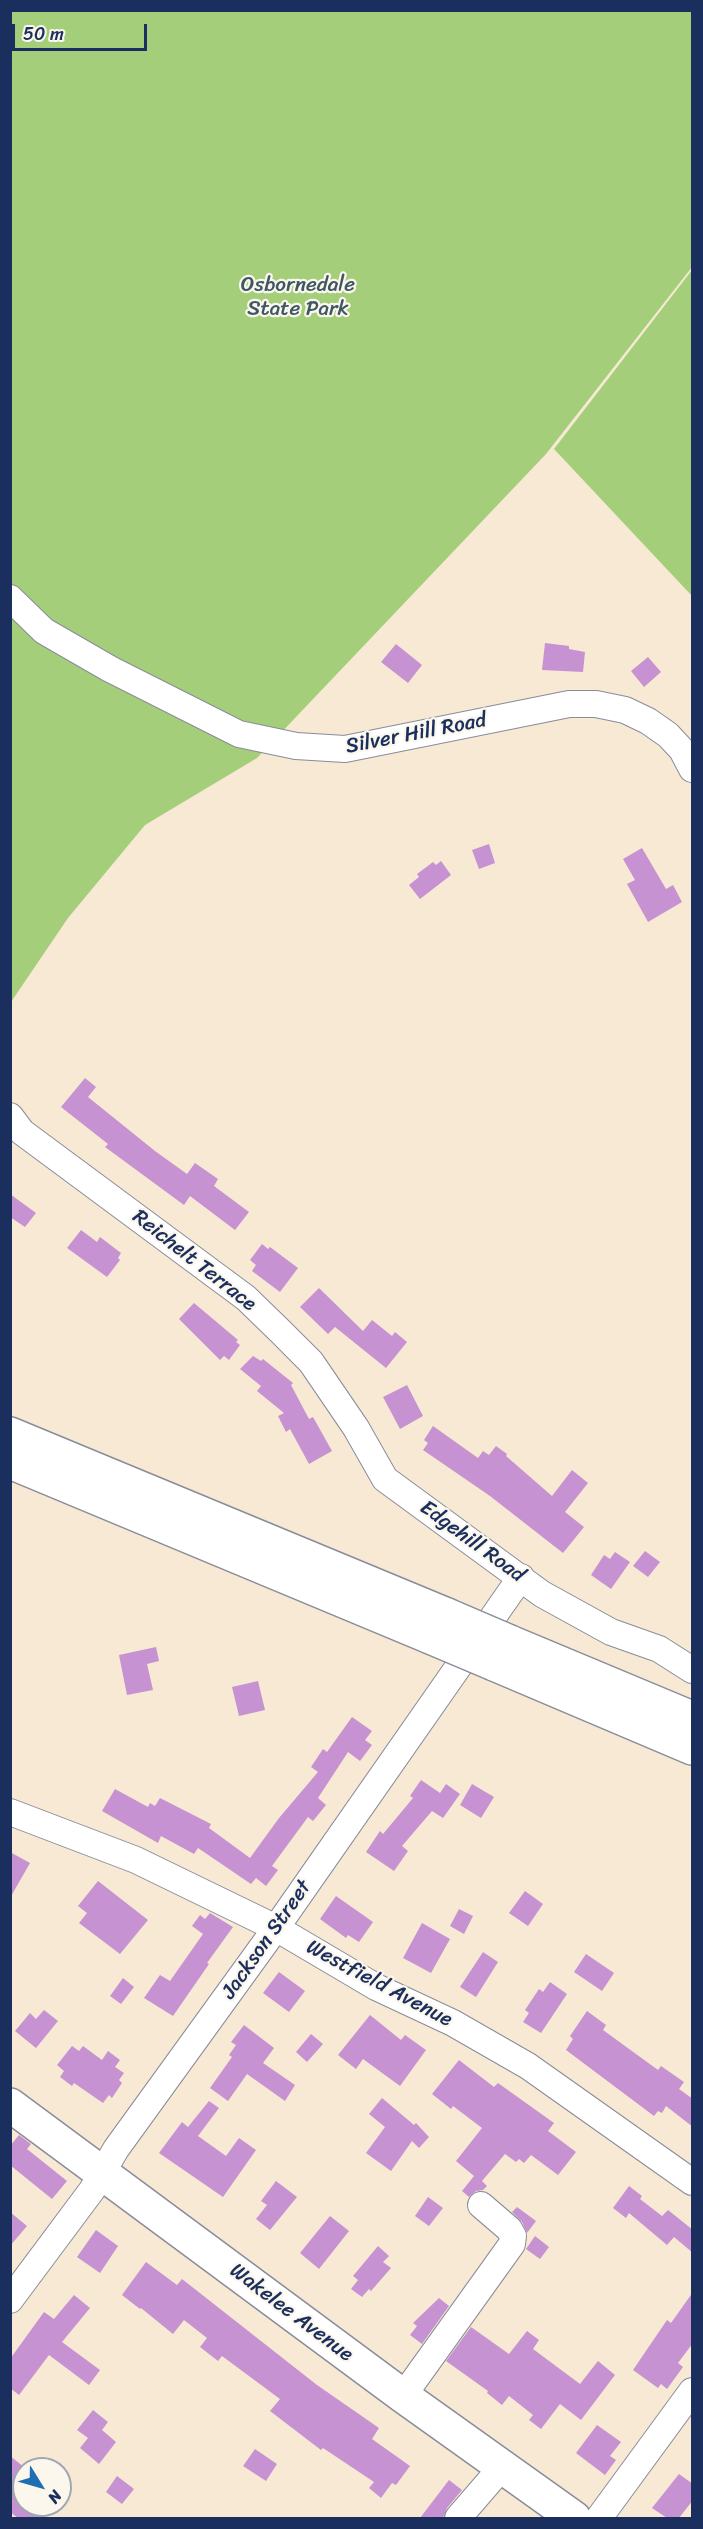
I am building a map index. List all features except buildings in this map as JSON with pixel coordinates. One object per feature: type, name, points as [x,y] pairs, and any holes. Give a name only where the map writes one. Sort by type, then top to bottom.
[{"type":"main road","points":[[10,1434],[502,1653],[693,1748]]},
{"type":"main road","points":[[10,1462],[438,1626]]},
{"type":"main road","points":[[502,1653],[693,1718]]},
{"type":"main road","name":"Wakelee Avenue","points":[[10,2105],[403,2396],[494,2476],[574,2518]]},
{"type":"street","name":"Silver Hill Road","points":[[10,598],[44,631],[110,669],[239,734],[296,746],[345,749],[569,704],[596,704],[625,710],[648,721],[668,735],[682,750],[693,769]]},
{"type":"street","name":"Reichelt Terrace","points":[[10,1116],[22,1132],[246,1298],[311,1362],[356,1428]]},
{"type":"street","name":"Edgehill Road","points":[[356,1428],[385,1479],[542,1594],[611,1632],[659,1649],[693,1670]]},
{"type":"street","name":"Jackson Street","points":[[10,2300],[92,2190],[116,2149],[276,1928],[521,1577]]},
{"type":"street","name":"Westfield Avenue","points":[[10,1812],[136,1860],[276,1928],[375,1987],[453,2023],[519,2060],[693,2182]]},
{"type":"street","points":[[403,2396],[512,2244],[513,2236],[509,2229],[481,2205]]},
{"type":"street","points":[[599,2518],[693,2391]]},
{"type":"street","points":[[458,2518],[494,2476]]},
{"type":"street","points":[[476,2518],[484,2507],[494,2476]]},
{"type":"green space","name":"Osbornedale State Park","points":[[11,11],[692,11],[692,267],[546,454],[257,758],[145,825],[68,918],[11,1002]]},
{"type":"green space","points":[[692,270],[692,596],[554,449]]}]
